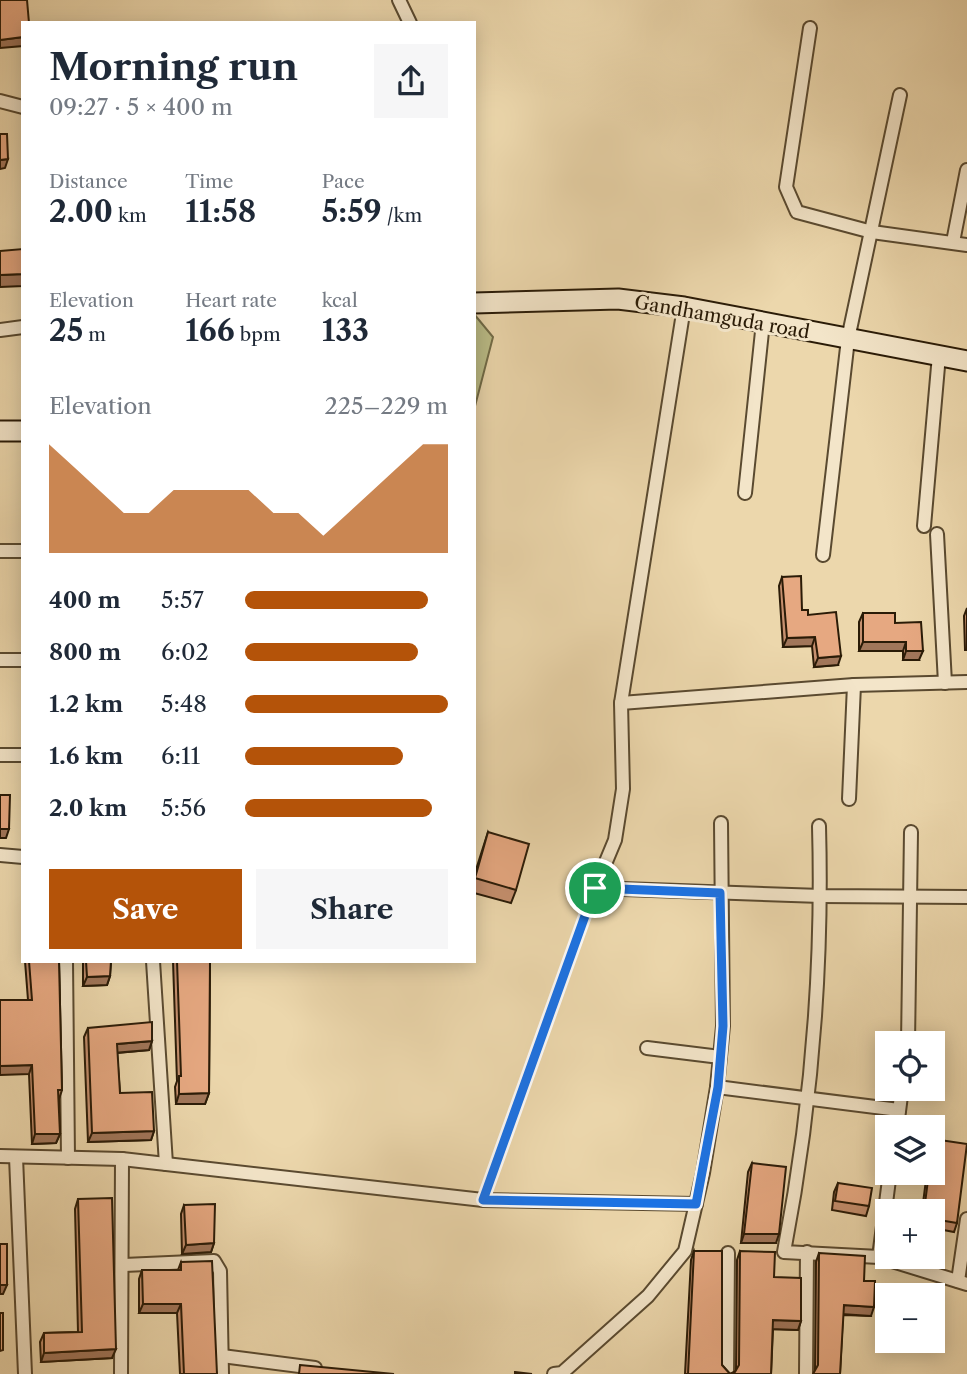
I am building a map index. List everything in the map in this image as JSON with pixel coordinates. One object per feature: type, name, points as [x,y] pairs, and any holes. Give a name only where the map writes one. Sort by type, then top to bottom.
[{"type":"street","points":[[399,0],[409,21]]},
{"type":"street","points":[[810,28],[786,187],[797,212],[872,232],[967,245]]},
{"type":"street","points":[[823,555],[848,339],[900,95]]},
{"type":"street","points":[[0,101],[21,106]]},
{"type":"street","points":[[953,242],[967,170]]},
{"type":"street","name":"Gandhamguda road","points":[[476,303],[618,299],[684,307],[967,360]]},
{"type":"street","points":[[684,307],[621,703],[623,789],[615,839],[595,888],[821,896],[967,897]]},
{"type":"street","points":[[745,494],[763,323]]},
{"type":"street","points":[[0,330],[21,327]]},
{"type":"street","points":[[924,526],[939,355]]},
{"type":"street","points":[[0,431],[21,431]]},
{"type":"street","points":[[937,534],[945,683]]},
{"type":"street","points":[[0,551],[21,551]]},
{"type":"street","points":[[0,660],[21,660]]},
{"type":"street","points":[[621,703],[854,685],[967,682]]},
{"type":"street","points":[[849,799],[854,685]]},
{"type":"street","points":[[0,755],[21,755]]},
{"type":"street","points":[[559,1374],[648,1296],[691,1251],[696,1204],[718,1087],[723,1026],[721,823]]},
{"type":"street","points":[[819,826],[821,896],[816,1019],[806,1097],[779,1252],[875,1256]]},
{"type":"street","points":[[908,1031],[911,832]]},
{"type":"street","points":[[0,855],[21,857]]},
{"type":"street","points":[[66,963],[68,1158]]},
{"type":"street","points":[[153,963],[166,1164]]},
{"type":"street","points":[[647,1048],[720,1057]]},
{"type":"street","points":[[718,1087],[899,1110]]},
{"type":"street","points":[[898,1115],[900,1101]]},
{"type":"street","points":[[0,1156],[122,1159],[483,1200],[696,1204]]},
{"type":"street","points":[[16,1157],[25,1374]]},
{"type":"street","points":[[121,1374],[124,1265],[122,1159]]},
{"type":"street","points":[[918,1269],[962,1283],[967,1219]]},
{"type":"street","points":[[806,1374],[807,1252]]},
{"type":"street","points":[[727,1374],[728,1253]]},
{"type":"street","points":[[124,1265],[214,1261],[220,1270],[222,1374]]},
{"type":"street","points":[[222,1356],[280,1369],[332,1370]]},
{"type":"path","points":[[483,1200],[595,888]]},
{"type":"green space","points":[[476,316],[493,337],[476,402]]},
{"type":"building","points":[[0,0],[27,0],[29,21],[21,21],[21,37],[0,40]]},
{"type":"building","points":[[0,134],[7,134],[8,159],[0,160]]},
{"type":"building","points":[[21,249],[21,274],[0,275],[0,251]]},
{"type":"building","points":[[801,576],[802,610],[808,610],[808,615],[836,612],[841,656],[818,658],[815,637],[787,638],[782,577]]},
{"type":"building","points":[[863,613],[895,613],[895,623],[921,622],[923,651],[906,651],[906,642],[863,642]]},
{"type":"building","points":[[0,795],[10,795],[9,829],[0,829]]},
{"type":"building","points":[[488,832],[529,844],[516,890],[476,878]]},
{"type":"building","points":[[29,963],[59,963],[62,1090],[58,1090],[60,1134],[35,1134],[32,1065],[0,1066],[0,1000],[32,1000]]},
{"type":"building","points":[[86,963],[111,963],[110,976],[87,977]]},
{"type":"building","points":[[177,963],[210,963],[209,1093],[179,1094],[181,1076]]},
{"type":"building","points":[[152,1022],[152,1041],[117,1044],[120,1093],[152,1092],[154,1131],[92,1133],[88,1028]]},
{"type":"building","points":[[945,1141],[967,1144],[957,1223],[945,1221],[945,1199],[926,1199],[927,1185],[945,1185]]},
{"type":"building","points":[[752,1163],[786,1167],[779,1234],[744,1234]]},
{"type":"building","points":[[838,1183],[872,1188],[869,1206],[835,1201]]},
{"type":"building","points":[[112,1198],[116,1349],[44,1353],[44,1333],[82,1332],[78,1199]]},
{"type":"building","points":[[215,1204],[214,1243],[186,1245],[184,1205]]},
{"type":"building","points":[[0,1244],[7,1244],[7,1285],[0,1285]]},
{"type":"building","points":[[694,1251],[722,1251],[722,1365],[730,1374],[688,1374]]},
{"type":"building","points":[[740,1251],[775,1252],[774,1277],[801,1278],[801,1321],[773,1320],[771,1374],[730,1374],[735,1372],[739,1365]]},
{"type":"building","points":[[819,1253],[865,1256],[864,1281],[875,1281],[874,1307],[844,1305],[840,1374],[813,1374],[818,1365]]},
{"type":"building","points":[[212,1261],[217,1374],[184,1374],[181,1304],[143,1304],[142,1270],[181,1270],[181,1262]]},
{"type":"building","points":[[0,1313],[3,1313],[3,1350],[0,1351]]},
{"type":"building","points":[[300,1365],[394,1374],[299,1374]]},
{"type":"route","points":[[595,888],[720,893],[723,1026],[718,1087],[704,1173],[696,1204],[483,1200],[595,888]]}]
